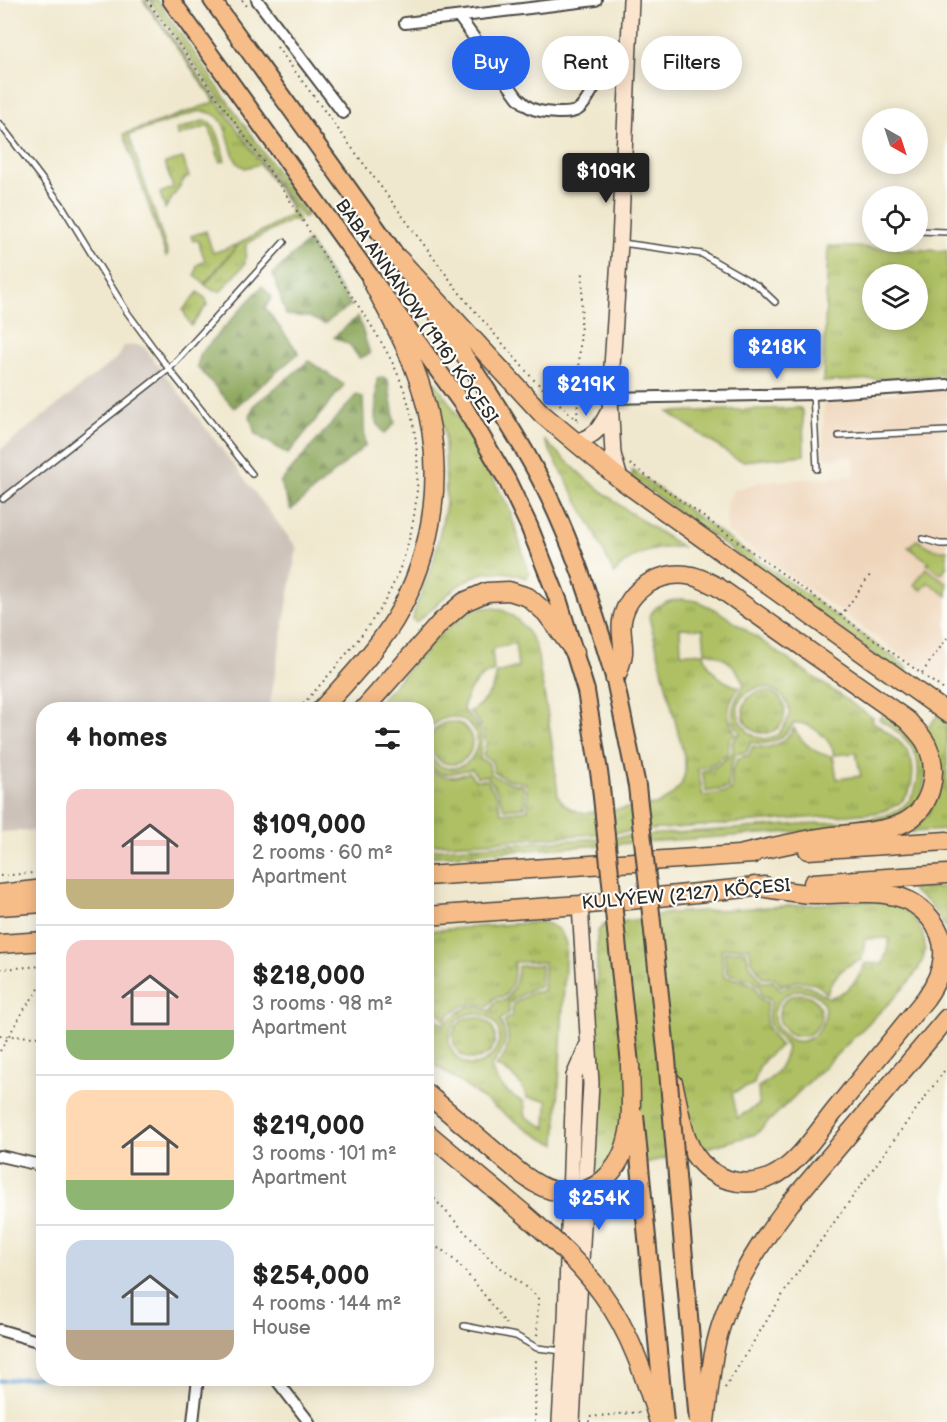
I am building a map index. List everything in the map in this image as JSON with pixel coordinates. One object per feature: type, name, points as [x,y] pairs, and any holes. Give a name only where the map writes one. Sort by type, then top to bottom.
[{"type":"highway","points":[[399,259],[535,406],[575,442],[620,479],[947,713]]},
{"type":"highway","points":[[328,702],[363,663],[393,622],[408,596],[419,568],[430,524],[434,446],[423,391],[409,356],[371,279]]},
{"type":"highway","points":[[615,680],[623,652],[622,621],[629,601],[647,584],[656,579],[680,574],[693,576],[718,587],[907,720],[924,740],[932,760],[932,781],[926,802],[911,819],[894,827],[794,841],[743,854]]},
{"type":"highway","points":[[370,702],[441,622],[464,602],[487,592],[509,591],[528,597],[546,613],[574,652]]},
{"type":"highway","name":"KULYÝEW (2127) KÖÇESI","points":[[434,875],[947,841]]},
{"type":"highway","points":[[434,871],[469,872]]},
{"type":"highway","name":"KULYÝEW (2127) KÖÇESI","points":[[434,915],[580,905],[754,886],[947,874]]},
{"type":"highway","points":[[667,1059],[689,1144],[700,1161],[719,1177],[744,1183],[771,1177],[800,1154],[927,998],[939,975],[943,954],[942,943],[933,922],[919,907],[908,900],[895,896],[812,894],[754,886]]},
{"type":"highway","points":[[0,894],[36,890]]},
{"type":"highway","points":[[0,906],[36,904]]},
{"type":"highway","points":[[434,919],[473,912]]},
{"type":"highway","points":[[0,944],[36,942]]},
{"type":"highway","points":[[0,954],[36,952]]},
{"type":"highway","points":[[705,1422],[714,1352],[727,1308],[756,1254],[789,1206],[947,1018]]},
{"type":"highway","points":[[434,1100],[519,1172],[540,1186],[563,1192],[586,1189],[610,1175],[622,1156],[630,1129],[630,1063]]},
{"type":"highway","points":[[434,1139],[559,1244],[604,1296],[633,1348],[658,1422]]},
{"type":"main road","name":"BABA ANNANOW (1916) KÖÇESI","points":[[171,0],[463,405],[507,480],[529,526],[555,591],[586,691],[600,778],[665,1422]]},
{"type":"main road","name":"BABA ANNANOW (1916) KÖÇESI","points":[[212,0],[399,259],[486,388],[532,465],[556,514],[590,596],[615,680],[637,786],[667,1059],[698,1422]]},
{"type":"street","points":[[257,0],[343,113]]},
{"type":"street","points":[[405,23],[596,0]]},
{"type":"street","points":[[629,55],[632,0]]},
{"type":"street","points":[[459,16],[518,98],[528,107],[538,111],[573,112],[584,104],[592,90]]},
{"type":"street","points":[[620,479],[613,451],[610,403],[627,90]]},
{"type":"street","points":[[610,403],[813,394],[947,385]]},
{"type":"street","points":[[575,442],[593,435],[599,428],[610,403]]},
{"type":"street","points":[[573,1422],[591,1084],[580,905]]},
{"type":"street","points":[[560,1422],[574,1076],[589,1040]]},
{"type":"street","points":[[0,1156],[36,1164]]},
{"type":"street","points":[[0,1330],[36,1341]]},
{"type":"street","points":[[193,1422],[197,1386]]},
{"type":"street","points":[[281,1386],[309,1422]]},
{"type":"lane","points":[[0,124],[61,204],[127,312],[252,474]]},
{"type":"lane","points":[[928,231],[947,232]]},
{"type":"lane","points":[[3,499],[169,369],[284,242]]},
{"type":"lane","points":[[620,243],[702,254],[758,286],[776,302]]},
{"type":"lane","points":[[813,394],[816,469]]},
{"type":"lane","points":[[839,436],[947,431]]},
{"type":"lane","points":[[923,538],[947,544]]},
{"type":"lane","points":[[464,1326],[515,1336],[537,1348],[564,1351]]},
{"type":"path","points":[[147,0],[290,200],[384,348],[394,365],[414,430],[417,448],[417,488],[411,532],[392,586],[374,618],[346,655],[305,702]]},
{"type":"path","points":[[242,0],[249,10]]},
{"type":"path","points":[[271,39],[462,296],[526,371],[593,435]]},
{"type":"path","points":[[577,419],[583,272]]},
{"type":"path","points":[[613,451],[947,692]]},
{"type":"path","points":[[841,616],[870,575]]},
{"type":"path","points":[[922,673],[947,638]]},
{"type":"path","points":[[0,876],[36,873]]},
{"type":"path","points":[[0,969],[36,967]]},
{"type":"path","points":[[0,1051],[36,993]]},
{"type":"path","points":[[0,1036],[36,1036]]},
{"type":"path","points":[[724,1390],[790,1283],[947,1067]]},
{"type":"path","points":[[434,1199],[491,1260],[538,1297],[535,1422]]},
{"type":"path","points":[[434,1247],[451,1258],[482,1292],[515,1336]]},
{"type":"path","points":[[589,1422],[589,1417],[642,1412]]},
{"type":"shaded area","points":[[123,346],[144,347],[297,548],[270,702],[36,702],[36,830],[0,832],[0,450],[118,357]]},
{"type":"shaded area","points":[[947,390],[947,688],[727,531],[726,503],[734,490],[760,482],[855,476],[854,457],[828,458],[823,453],[824,404],[833,398]]},
{"type":"green space","points":[[143,0],[292,206],[299,221],[294,219],[249,242],[246,245],[245,264],[221,291],[214,291],[205,285],[240,243],[291,215],[289,204],[260,164],[245,168],[238,164],[225,129],[216,115],[196,112],[129,135],[168,254],[166,256],[124,134],[215,102]]},
{"type":"green space","points":[[150,0],[157,0],[307,215],[303,218]]},
{"type":"green space","points":[[203,121],[213,125],[216,130],[225,161],[220,162],[209,126],[178,136],[176,130]]},
{"type":"green space","points":[[183,158],[189,177],[185,178],[165,209],[160,193],[173,188],[165,163]]},
{"type":"green space","points":[[206,231],[213,253],[238,244],[204,284],[195,275],[197,265],[205,261],[198,240],[193,241],[191,236]]},
{"type":"green space","points":[[308,241],[351,305],[324,324],[309,317],[286,315],[273,274]]},
{"type":"green space","points":[[828,246],[862,247],[862,252],[947,251],[947,375],[823,382]]},
{"type":"green space","points":[[262,286],[272,297],[265,308],[299,353],[234,408],[197,366],[201,353]]},
{"type":"green space","points":[[198,292],[206,299],[207,305],[191,326],[183,310]]},
{"type":"green space","points":[[358,316],[370,354],[359,358],[350,345],[334,337]]},
{"type":"green space","points":[[309,361],[344,385],[288,454],[255,434],[250,416],[254,405]]},
{"type":"green space","points":[[383,377],[388,380],[395,423],[384,434],[375,419],[377,379]]},
{"type":"green space","points":[[430,378],[436,383],[462,422],[510,510],[529,574],[526,578],[492,572],[478,575],[453,590],[416,622],[413,620],[414,612],[433,563],[446,505],[445,435],[431,392],[428,380]]},
{"type":"green space","points":[[356,395],[363,397],[365,446],[291,510],[280,483]]},
{"type":"green space","points":[[800,408],[803,412],[804,455],[743,461],[735,458],[668,412]]},
{"type":"green space","points":[[544,440],[586,479],[629,512],[682,547],[663,548],[635,556],[614,574],[592,527]]},
{"type":"green space","points":[[631,469],[908,668],[904,675],[634,479]]},
{"type":"green space","points":[[917,540],[935,550],[947,550],[947,566],[941,574],[908,547]]},
{"type":"green space","points":[[926,568],[947,583],[947,596],[928,582],[922,590],[914,585]]},
{"type":"green space","points":[[682,599],[697,601],[718,611],[873,718],[872,721],[900,743],[910,757],[913,770],[910,790],[903,800],[890,809],[874,813],[434,845],[434,773],[452,777],[469,772],[475,780],[487,780],[498,798],[501,813],[528,810],[526,783],[506,779],[494,772],[492,761],[483,756],[486,744],[484,732],[469,712],[488,696],[496,679],[496,673],[518,667],[515,643],[492,649],[494,671],[482,677],[473,686],[466,697],[463,710],[480,730],[482,740],[480,759],[489,763],[490,773],[494,776],[506,782],[523,785],[525,807],[504,809],[498,792],[487,776],[477,777],[472,769],[449,774],[434,769],[434,762],[442,767],[452,768],[461,766],[472,757],[477,740],[474,730],[468,723],[459,718],[449,717],[434,724],[434,702],[378,702],[440,634],[458,619],[475,610],[496,608],[513,617],[528,633],[537,651],[558,796],[561,800],[572,809],[584,813],[656,805],[671,796],[681,785],[685,773],[685,760],[649,617],[659,606]],"holes":[[[680,628],[703,629],[705,652],[718,655],[730,663],[744,686],[733,709],[734,720],[740,733],[732,742],[733,752],[715,767],[702,771],[706,792],[728,788],[728,779],[736,754],[747,752],[751,742],[765,743],[776,740],[794,723],[807,725],[819,732],[829,743],[834,755],[856,753],[861,776],[837,779],[833,756],[821,754],[810,747],[794,728],[782,742],[765,747],[753,746],[749,755],[738,758],[732,771],[731,791],[703,796],[698,769],[713,764],[729,752],[729,740],[736,734],[730,722],[730,704],[740,687],[728,683],[717,675],[709,665],[704,653],[681,653]],[[760,687],[780,694],[788,705],[789,711],[785,725],[775,736],[764,739],[753,735],[744,727],[739,716],[739,704],[745,694]]]},
{"type":"green space","points":[[764,691],[779,697],[785,712],[779,727],[764,733],[749,727],[743,712],[749,697]]},
{"type":"green space","points":[[883,714],[904,729],[914,738],[924,756],[925,775],[921,794],[911,810],[895,819],[864,827],[434,856],[434,849],[863,820],[882,816],[899,809],[912,797],[918,778],[918,764],[914,751],[907,741],[879,719]]},
{"type":"green space","points":[[938,715],[947,721],[947,830],[912,832],[927,815],[938,793],[939,762],[926,730]]},
{"type":"green space","points":[[451,722],[466,728],[472,743],[466,758],[451,764],[436,758],[434,732],[436,728]]},
{"type":"green space","points":[[947,887],[947,929],[929,903],[912,889]]},
{"type":"green space","points":[[866,901],[887,903],[905,909],[917,923],[924,937],[924,957],[914,975],[901,991],[756,1134],[595,1175],[598,931],[604,925],[671,913]],"holes":[[[890,938],[883,964],[865,963],[851,986],[828,998],[806,985],[794,984],[781,990],[773,981],[762,982],[749,963],[746,950],[724,952],[727,974],[744,977],[760,985],[761,996],[772,1001],[768,1017],[769,1023],[787,1048],[777,1071],[758,1087],[759,1105],[737,1118],[732,1093],[754,1084],[763,1062],[781,1046],[767,1026],[765,1015],[768,1003],[759,998],[756,987],[744,980],[724,977],[721,949],[749,947],[752,961],[763,978],[775,978],[781,986],[806,981],[817,985],[827,994],[832,982],[840,972],[850,964],[862,960],[865,939]],[[799,990],[815,994],[823,1003],[825,1014],[821,1026],[814,1035],[804,1041],[792,1040],[780,1031],[774,1018],[777,1005],[781,1000],[786,995]]]},
{"type":"green space","points":[[538,922],[548,924],[559,931],[566,944],[556,1144],[545,1140],[510,1118],[434,1064],[434,1019],[443,1024],[468,1007],[490,1011],[496,1001],[506,1000],[509,996],[516,980],[518,966],[541,965],[540,987],[529,990],[509,1003],[509,1013],[500,1021],[505,1034],[504,1045],[491,1066],[503,1088],[524,1102],[526,1117],[546,1128],[547,1100],[527,1098],[515,1079],[496,1066],[504,1056],[508,1045],[508,1033],[504,1021],[512,1015],[513,1004],[531,993],[543,991],[544,962],[514,962],[510,988],[505,996],[494,998],[488,1007],[470,1004],[454,1011],[445,1020],[434,1007],[434,930]],"holes":[[[474,1013],[490,1018],[498,1028],[499,1039],[495,1050],[487,1060],[477,1065],[465,1063],[454,1054],[450,1047],[452,1027],[467,1015]]]},
{"type":"green space","points":[[800,994],[815,1000],[821,1015],[815,1030],[800,1036],[785,1030],[779,1015],[785,1000]]},
{"type":"green space","points":[[474,1017],[489,1023],[495,1038],[489,1053],[474,1059],[459,1053],[453,1038],[459,1023]]},
{"type":"waterway","points":[[0,1381],[36,1377]]}]
